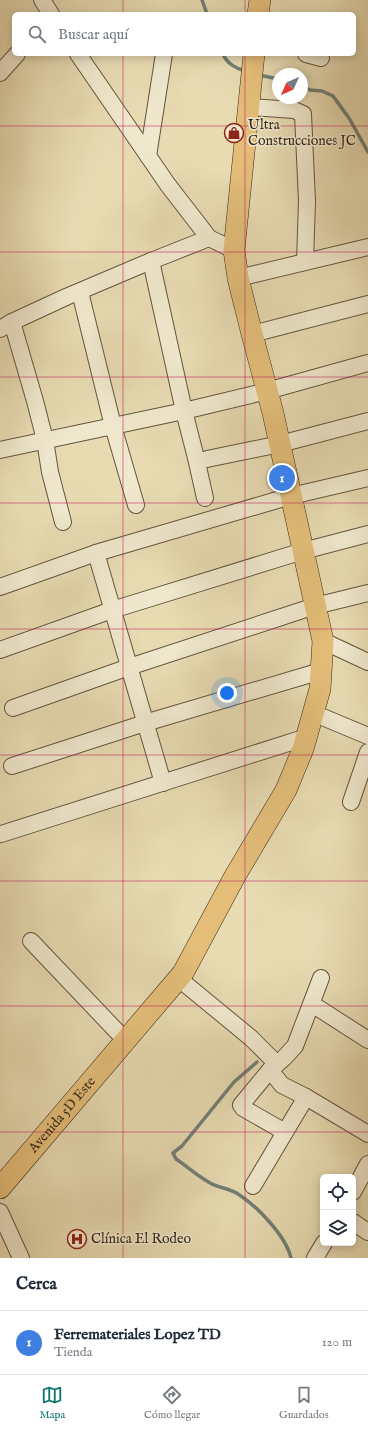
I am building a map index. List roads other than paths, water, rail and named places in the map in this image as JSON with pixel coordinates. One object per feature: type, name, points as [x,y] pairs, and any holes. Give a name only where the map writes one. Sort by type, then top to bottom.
[{"type":"main road","points":[[258,12],[260,0]]},
{"type":"main road","name":"Avenida 5D Este","points":[[0,1188],[183,973],[235,876],[286,790],[303,749],[320,689],[323,641],[274,413],[238,278],[234,250],[250,107],[254,56]]},
{"type":"street","points":[[42,0],[49,12]]},
{"type":"street","points":[[79,56],[168,185],[209,238],[234,250]]},
{"type":"street","points":[[148,156],[164,56]]},
{"type":"street","points":[[250,107],[294,110],[303,114],[307,201],[305,262]]},
{"type":"street","points":[[63,522],[50,472],[45,440],[35,401],[6,325],[151,261],[209,238]]},
{"type":"street","points":[[238,278],[368,247]]},
{"type":"street","points":[[151,261],[205,498]]},
{"type":"street","points":[[80,292],[113,426],[136,505]]},
{"type":"street","points":[[252,334],[368,304]]},
{"type":"street","points":[[0,450],[184,411],[368,364]]},
{"type":"street","points":[[207,459],[280,444],[368,421]]},
{"type":"street","points":[[0,587],[96,554],[291,496],[368,478]]},
{"type":"street","points":[[0,650],[112,610],[303,551],[368,534]]},
{"type":"street","points":[[96,554],[162,783]]},
{"type":"street","points":[[13,708],[129,667],[315,606],[368,593]]},
{"type":"street","points":[[323,641],[368,662]]},
{"type":"street","points":[[12,766],[145,723],[321,671]]},
{"type":"street","points":[[313,712],[368,736]]},
{"type":"street","points":[[1,834],[307,737]]},
{"type":"street","points":[[351,802],[368,752]]},
{"type":"street","points":[[32,941],[126,1041]]},
{"type":"street","points":[[178,978],[251,1038],[273,1067],[282,1085],[306,1097],[368,1134]]},
{"type":"street","points":[[285,1132],[243,1108],[241,1105],[273,1067],[295,1046],[322,978]]},
{"type":"street","points":[[312,1004],[368,1040]]},
{"type":"street","points":[[253,1186],[306,1097]]},
{"type":"street","points":[[356,1186],[368,1164]]},
{"type":"street","points":[[0,1212],[21,1258]]},
{"type":"street","points":[[356,1224],[368,1232]]},
{"type":"street","points":[[315,1258],[322,1246]]},
{"type":"waterway","points":[[202,0],[206,12]]},
{"type":"waterway","points":[[224,56],[229,63],[245,71]]},
{"type":"waterway","points":[[259,75],[272,78]]},
{"type":"waterway","points":[[308,89],[322,91],[333,96],[349,118],[368,152]]},
{"type":"waterway","points":[[257,1062],[234,1082],[182,1146],[173,1153],[176,1159],[203,1179],[235,1192],[254,1206],[277,1231],[288,1249],[291,1258]]},
{"type":"place","name":"Ultra Construcciones JC","points":[[234,133]]},
{"type":"place","name":"Ferremateriales Lopez TD","points":[[282,478]]},
{"type":"place","name":"Clínica El Rodeo","points":[[77,1239]]}]
